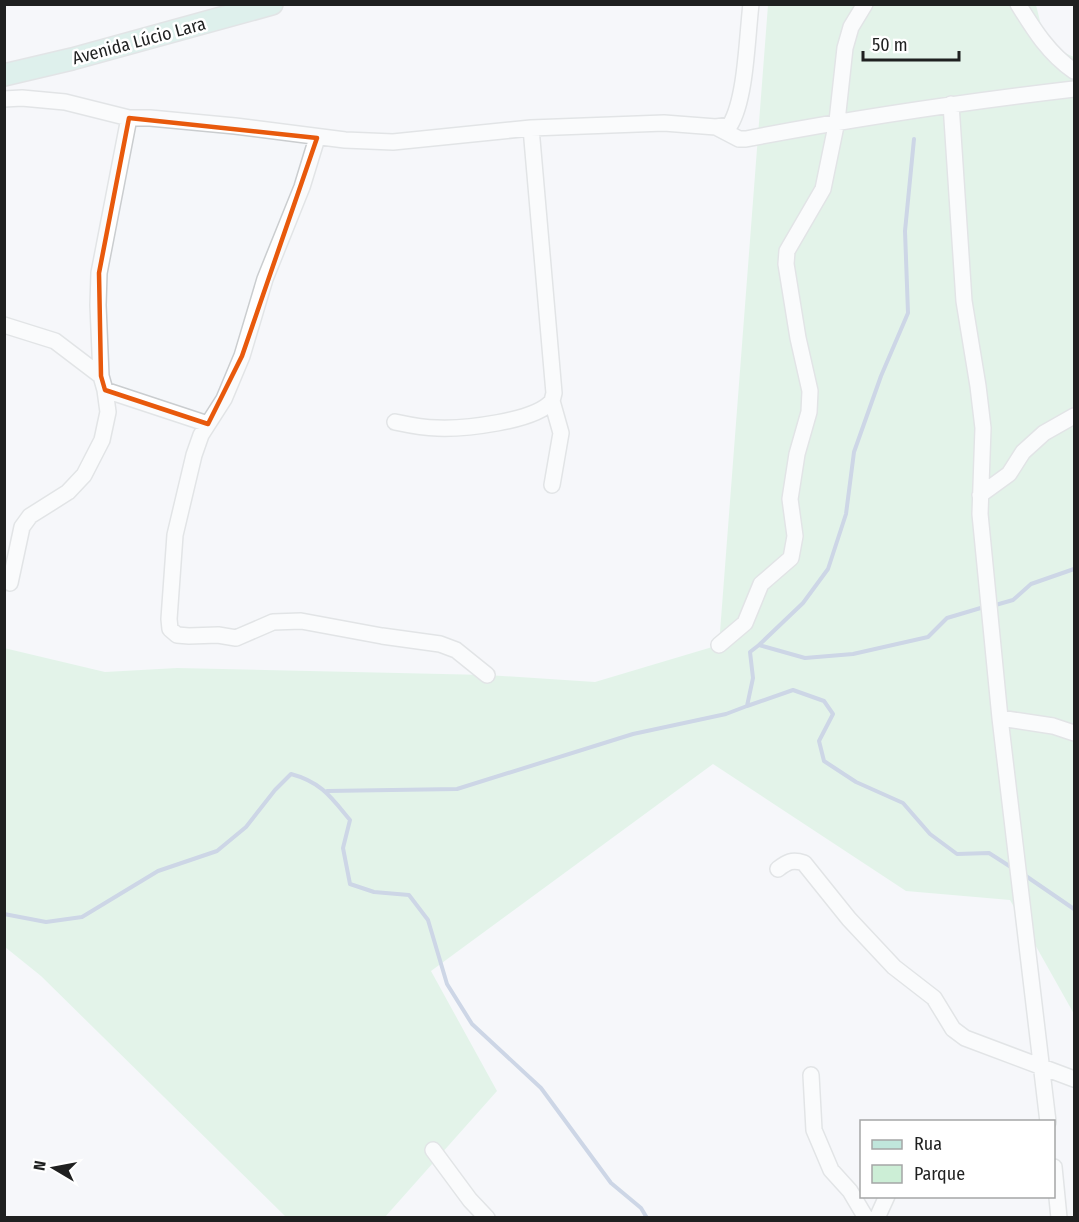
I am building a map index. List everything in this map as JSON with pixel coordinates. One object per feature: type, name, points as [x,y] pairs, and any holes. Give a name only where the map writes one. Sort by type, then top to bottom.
[{"type":"main road","name":"Avenida Lúcio Lara","points":[[4,75],[72,59],[272,4]]},
{"type":"street","points":[[4,99],[22,98],[64,102],[129,118],[235,126],[317,138],[393,142],[531,128],[664,123],[716,127],[730,125],[737,113],[751,4]]},
{"type":"street","points":[[719,645],[745,623],[762,584],[791,558],[795,536],[790,499],[797,454],[809,412],[810,391],[798,338],[786,264],[787,251],[823,189],[837,121],[845,48],[851,27],[865,4]]},
{"type":"street","points":[[1018,4],[1038,38],[1065,65],[1074,70]]},
{"type":"street","points":[[716,127],[740,139],[746,139],[837,121],[1074,89]]},
{"type":"street","points":[[951,104],[964,301],[978,386],[982,428],[980,514],[1000,718],[1048,1120]]},
{"type":"street","points":[[10,583],[21,527],[30,516],[68,492],[84,475],[102,440],[108,412],[103,383],[98,304],[99,273],[129,118]]},
{"type":"street","points":[[395,422],[415,427],[439,428],[498,423],[526,416],[548,406],[552,401],[554,393],[531,128]]},
{"type":"street","points":[[317,138],[302,187],[265,279],[242,356],[224,399],[201,435],[194,455],[175,535],[170,628],[177,635],[218,635],[236,638],[273,622],[301,621],[440,644],[456,650],[487,675]]},
{"type":"street","points":[[4,326],[55,341],[103,383],[208,424]]},
{"type":"street","points":[[552,401],[561,433],[552,485]]},
{"type":"street","points":[[980,495],[1009,474],[1023,452],[1044,433],[1074,416]]},
{"type":"street","points":[[1000,718],[1053,726],[1074,733]]},
{"type":"street","points":[[778,869],[796,860],[804,863],[849,919],[894,967],[934,998],[953,1029],[965,1038],[1074,1079]]},
{"type":"street","points":[[811,1075],[814,1130],[831,1170],[850,1191],[866,1218]]},
{"type":"street","points":[[433,1150],[470,1200],[487,1218]]},
{"type":"street","points":[[1055,1184],[1059,1218]]},
{"type":"street","points":[[877,1218],[887,1198]]},
{"type":"highlighted area","points":[[129,118],[317,138],[242,356],[208,424],[105,390],[101,376],[99,273]]},
{"type":"green space","points":[[768,5],[1036,5],[1046,45],[1074,57],[1074,1014],[1010,900],[906,891],[713,764],[431,971],[497,1091],[385,1217],[286,1217],[41,976],[5,947],[4,648],[105,672],[177,668],[487,675],[595,682],[719,645]]},
{"type":"waterway","points":[[759,645],[803,603],[828,569],[846,514],[854,452],[881,376],[908,313],[905,231],[914,139]]},
{"type":"waterway","points":[[992,606],[1013,600],[1031,584],[1074,569]]},
{"type":"waterway","points":[[327,791],[457,789],[633,734],[726,714],[747,706],[753,678],[750,652],[759,645],[805,658],[853,654],[928,637],[947,618],[984,607]]},
{"type":"waterway","points":[[747,706],[793,690],[824,701],[833,714],[819,741],[824,761],[856,782],[903,803],[930,834],[957,854],[989,853],[1014,869]]},
{"type":"waterway","points":[[4,914],[46,922],[82,917],[158,871],[217,851],[246,827],[275,790],[291,774],[310,781],[331,797],[350,820],[343,848],[350,884],[374,892],[409,895],[428,920],[447,984],[472,1024],[541,1088],[611,1183],[641,1208],[647,1218]]},
{"type":"waterway","points":[[1023,874],[1074,909]]}]
